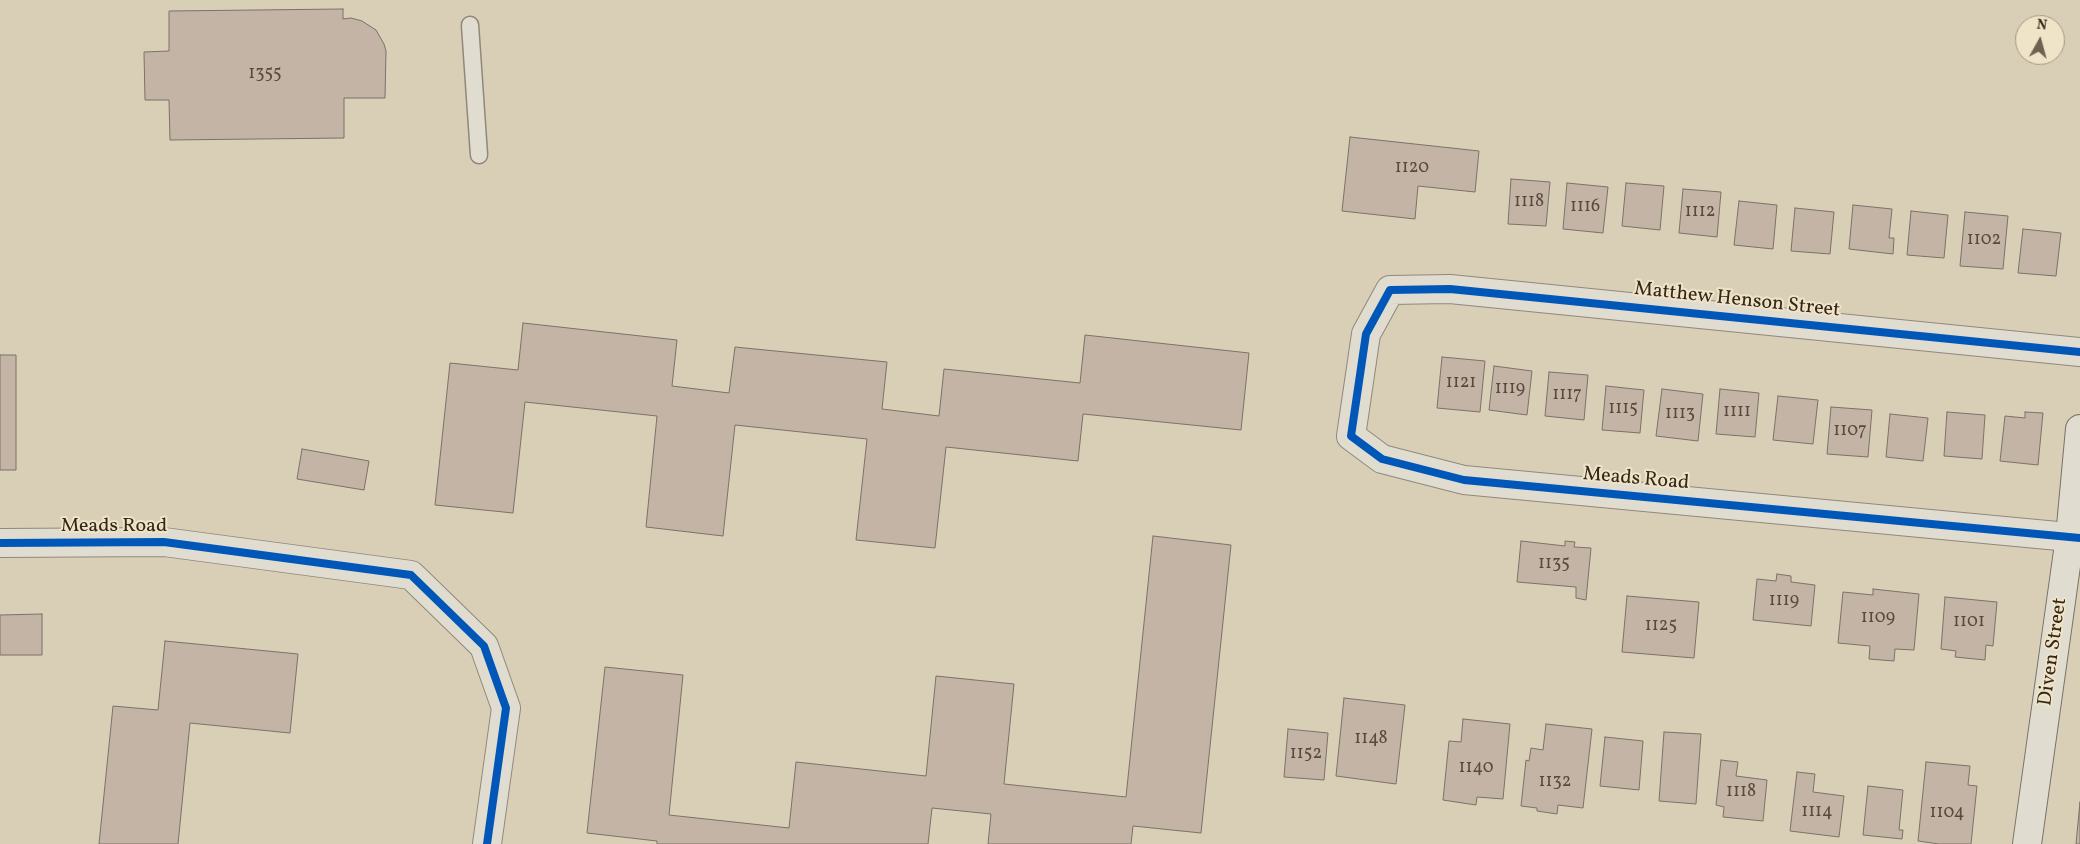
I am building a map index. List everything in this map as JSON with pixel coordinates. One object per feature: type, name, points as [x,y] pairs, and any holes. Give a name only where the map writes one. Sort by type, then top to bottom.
[{"type":"street","name":"Matthew Henson Street","points":[[1390,290],[1450,289],[2080,352]]},
{"type":"street","name":"Meads Road","points":[[1390,290],[1366,334],[1351,436],[1382,459],[1464,480],[2075,537]]},
{"type":"street","name":"Diven Street","points":[[2027,844],[2075,537],[2080,429]]},
{"type":"street","name":"Meads Road","points":[[0,543],[164,542],[411,575],[484,646],[506,708],[487,844]]},
{"type":"lane","points":[[470,25],[479,155]]},
{"type":"building","points":[[343,9],[343,19],[351,18],[362,21],[376,30],[386,51],[385,98],[344,98],[344,138],[170,140],[169,100],[145,100],[144,52],[169,51],[169,11]]},
{"type":"building","points":[[1350,137],[1479,151],[1475,192],[1418,186],[1415,219],[1342,211]]},
{"type":"building","points":[[1511,179],[1550,182],[1546,226],[1508,224]]},
{"type":"building","points":[[1567,183],[1608,187],[1603,233],[1563,229]]},
{"type":"building","points":[[1626,183],[1664,186],[1660,230],[1622,226]]},
{"type":"building","points":[[1683,189],[1721,192],[1717,237],[1679,233]]},
{"type":"building","points":[[1739,201],[1777,205],[1773,249],[1734,245]]},
{"type":"building","points":[[1853,205],[1892,209],[1889,238],[1894,238],[1893,254],[1849,249]]},
{"type":"building","points":[[1795,208],[1834,212],[1830,254],[1791,251]]},
{"type":"building","points":[[1911,211],[1948,215],[1944,258],[1907,255]]},
{"type":"building","points":[[1965,212],[2008,216],[2003,269],[1960,266]]},
{"type":"building","points":[[2023,229],[2061,233],[2056,276],[2018,273]]},
{"type":"building","points":[[523,323],[677,340],[672,386],[729,393],[735,347],[887,362],[882,409],[939,416],[944,369],[1080,383],[1085,335],[1249,353],[1241,430],[1083,414],[1078,461],[946,447],[935,548],[856,540],[867,439],[735,425],[723,536],[646,527],[657,416],[525,402],[513,513],[435,505],[450,363],[518,370]]},
{"type":"building","points":[[0,355],[16,355],[16,470],[0,470]]},
{"type":"building","points":[[1442,357],[1485,361],[1480,412],[1437,408]]},
{"type":"building","points":[[1494,366],[1532,371],[1527,415],[1489,410]]},
{"type":"building","points":[[1549,372],[1588,375],[1584,420],[1545,416]]},
{"type":"building","points":[[1606,386],[1644,390],[1640,433],[1602,430]]},
{"type":"building","points":[[1662,389],[1703,394],[1698,441],[1656,436]]},
{"type":"building","points":[[1720,389],[1759,393],[1755,437],[1716,434]]},
{"type":"building","points":[[1778,396],[1818,400],[1813,444],[1773,440]]},
{"type":"building","points":[[1831,407],[1872,410],[1868,457],[1827,454]]},
{"type":"building","points":[[1947,412],[1985,415],[1982,459],[1944,456]]},
{"type":"building","points":[[2025,412],[2043,413],[2038,465],[2000,461],[2005,416],[2025,418]]},
{"type":"building","points":[[1890,414],[1928,418],[1923,461],[1886,457]]},
{"type":"building","points":[[302,449],[369,461],[364,490],[297,479]]},
{"type":"building","points":[[1153,536],[1231,545],[1201,833],[1133,826],[1131,844],[988,844],[991,814],[932,808],[928,844],[657,844],[657,841],[587,833],[605,667],[683,675],[669,815],[789,828],[796,762],[926,776],[936,676],[1014,684],[1004,784],[1126,797]]},
{"type":"building","points":[[1521,541],[1565,546],[1565,541],[1575,542],[1574,547],[1591,548],[1586,600],[1576,598],[1576,587],[1517,582]]},
{"type":"building","points":[[1777,574],[1791,576],[1791,582],[1815,585],[1811,626],[1753,620],[1757,579],[1776,581]]},
{"type":"building","points":[[1873,589],[1919,594],[1914,650],[1895,649],[1894,661],[1869,659],[1870,646],[1838,643],[1843,592],[1873,595]]},
{"type":"building","points":[[1627,596],[1699,602],[1694,658],[1622,652]]},
{"type":"building","points":[[1945,597],[1997,602],[1993,646],[1986,645],[1985,660],[1955,657],[1956,651],[1941,649]]},
{"type":"building","points":[[42,614],[42,655],[0,655],[0,615]]},
{"type":"building","points":[[165,641],[298,654],[290,733],[190,723],[178,844],[99,844],[113,706],[158,710]]},
{"type":"building","points":[[1344,698],[1405,705],[1396,784],[1336,776]]},
{"type":"building","points":[[1463,719],[1510,724],[1503,799],[1477,797],[1476,805],[1443,800],[1449,741],[1461,742]]},
{"type":"building","points":[[1546,724],[1592,729],[1583,808],[1558,805],[1557,814],[1537,811],[1537,808],[1521,806],[1526,760],[1529,761],[1531,748],[1543,750]]},
{"type":"building","points":[[1288,729],[1328,733],[1324,780],[1284,777]]},
{"type":"building","points":[[1664,732],[1701,734],[1696,804],[1659,801]]},
{"type":"building","points":[[1605,737],[1643,741],[1639,790],[1600,786]]},
{"type":"building","points":[[1721,760],[1738,762],[1736,776],[1767,780],[1763,821],[1723,817],[1724,807],[1716,805]]},
{"type":"building","points":[[1926,762],[1970,766],[1968,785],[1977,786],[1971,844],[1939,844],[1918,841]]},
{"type":"building","points":[[1797,772],[1815,774],[1813,792],[1844,796],[1839,837],[1790,831]]},
{"type":"building","points":[[1868,786],[1903,790],[1899,830],[1903,830],[1902,839],[1863,835]]},
{"type":"building","points":[[2080,802],[2080,844],[2076,844]]},
{"type":"cycle path","points":[[2080,352],[1450,289],[1390,290],[1366,334],[1351,436],[1382,459],[1464,480],[2080,538]]},
{"type":"cycle path","points":[[0,543],[164,542],[411,575],[484,646],[506,708],[487,844]]}]
